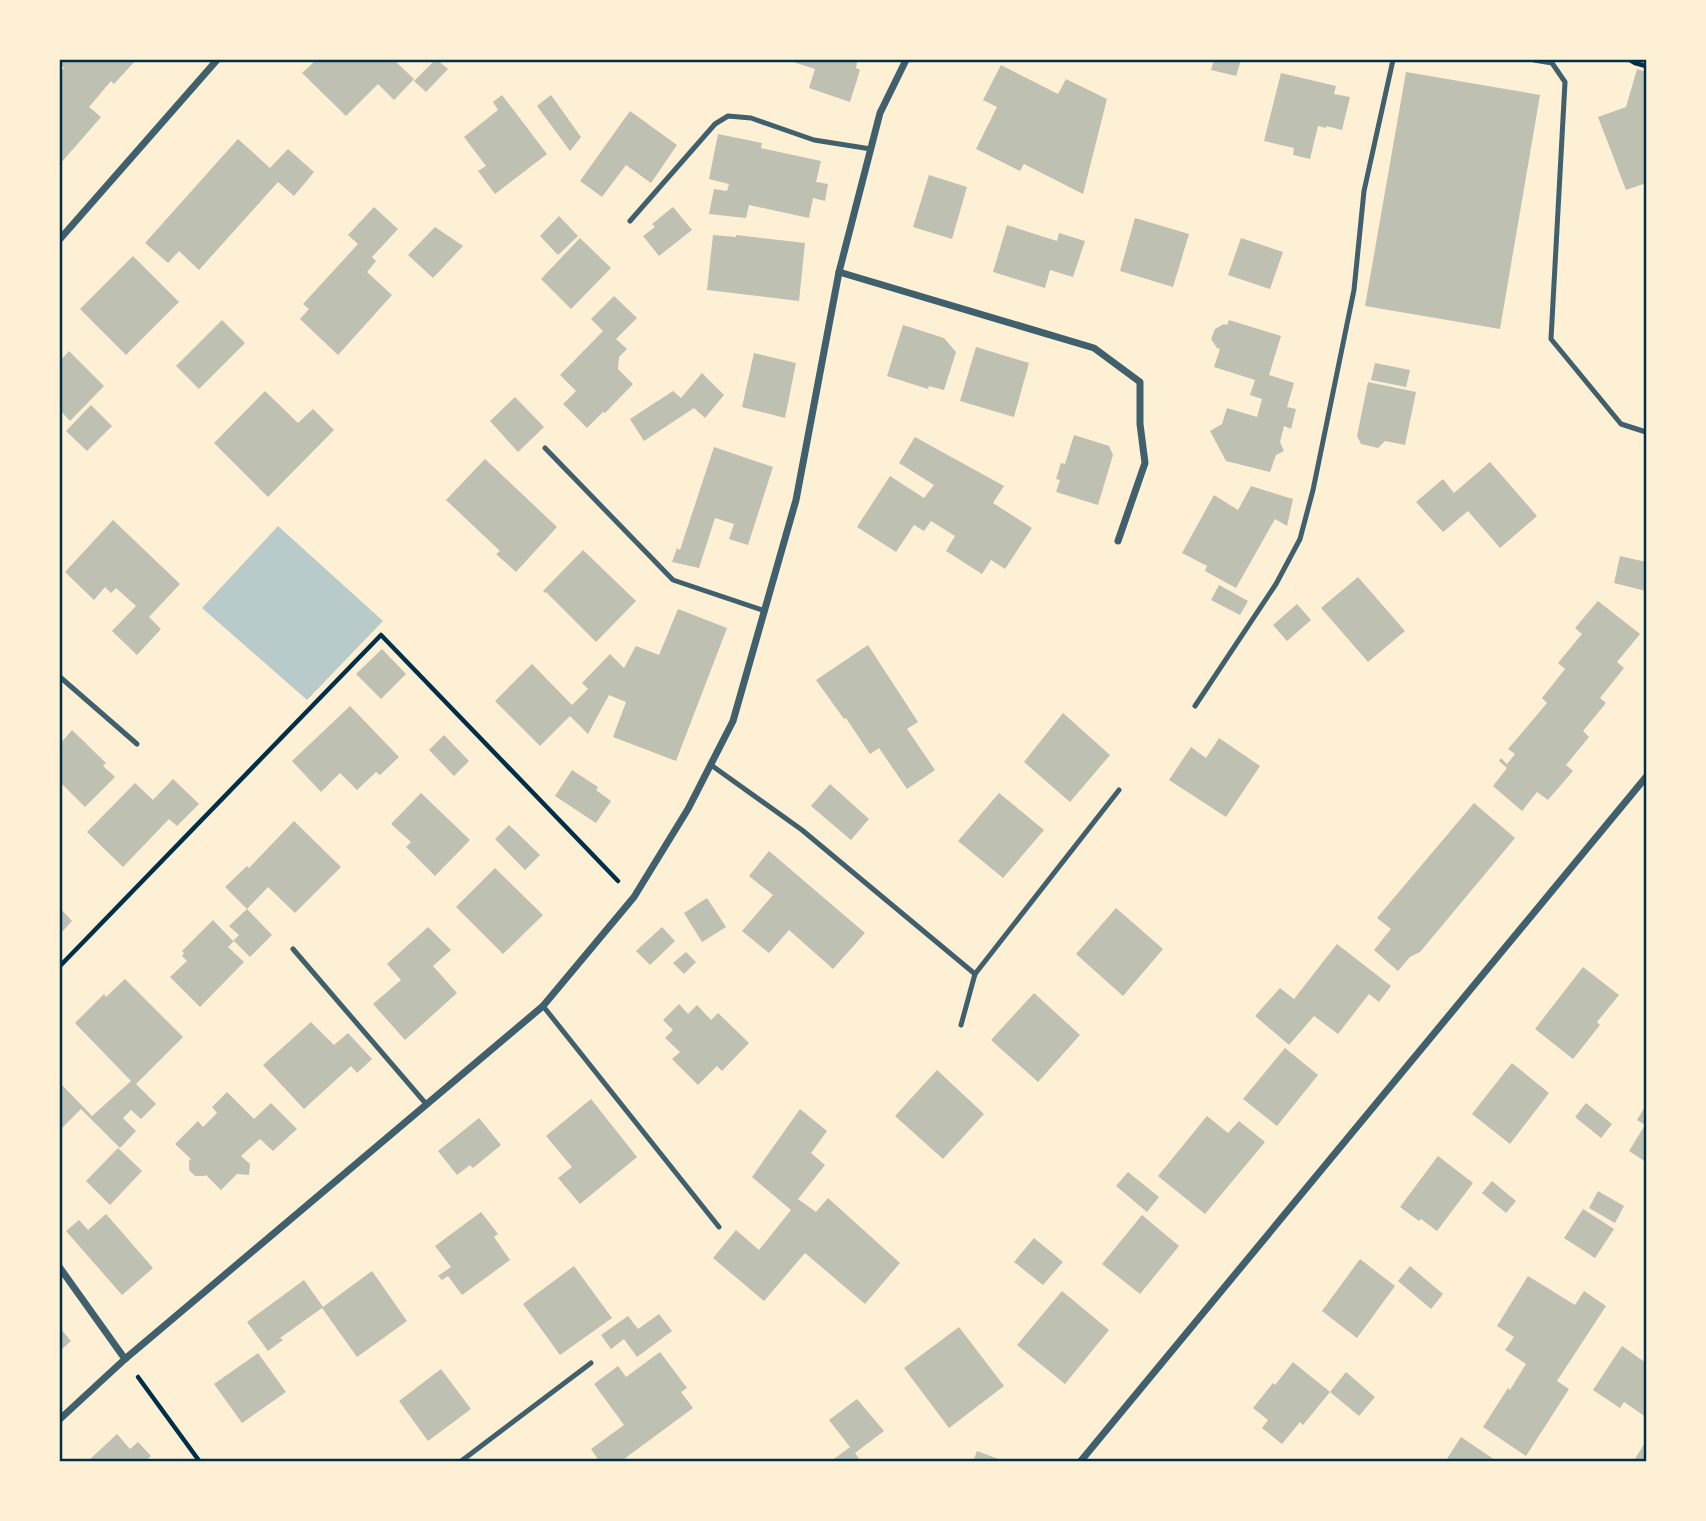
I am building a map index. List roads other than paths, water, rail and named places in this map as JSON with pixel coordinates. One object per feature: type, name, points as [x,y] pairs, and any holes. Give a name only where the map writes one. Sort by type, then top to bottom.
[{"type":"street","points":[[60,239],[217,60]]},
{"type":"street","points":[[60,1419],[125,1359],[543,1006],[634,897],[688,810],[733,721],[796,500],[839,272],[880,113],[906,60]]},
{"type":"street","points":[[839,272],[1094,348],[1140,382],[1140,424],[1145,463],[1118,541]]},
{"type":"street","points":[[1080,1461],[1647,777]]},
{"type":"street","points":[[60,1268],[125,1359]]},
{"type":"lane","points":[[1195,706],[1276,584],[1300,539],[1313,490],[1354,290],[1364,191],[1392,60]]},
{"type":"lane","points":[[1534,60],[1552,63],[1565,82],[1551,339],[1621,424],[1647,432]]},
{"type":"lane","points":[[630,222],[715,124],[728,116],[751,118],[814,140],[871,149]]},
{"type":"lane","points":[[545,448],[673,580],[765,611]]},
{"type":"lane","points":[[60,677],[137,744]]},
{"type":"lane","points":[[711,765],[802,830],[975,974]]},
{"type":"lane","points":[[961,1026],[975,974],[1119,790]]},
{"type":"lane","points":[[293,949],[427,1105]]},
{"type":"lane","points":[[543,1006],[719,1227]]},
{"type":"lane","points":[[460,1461],[591,1363]]}]
